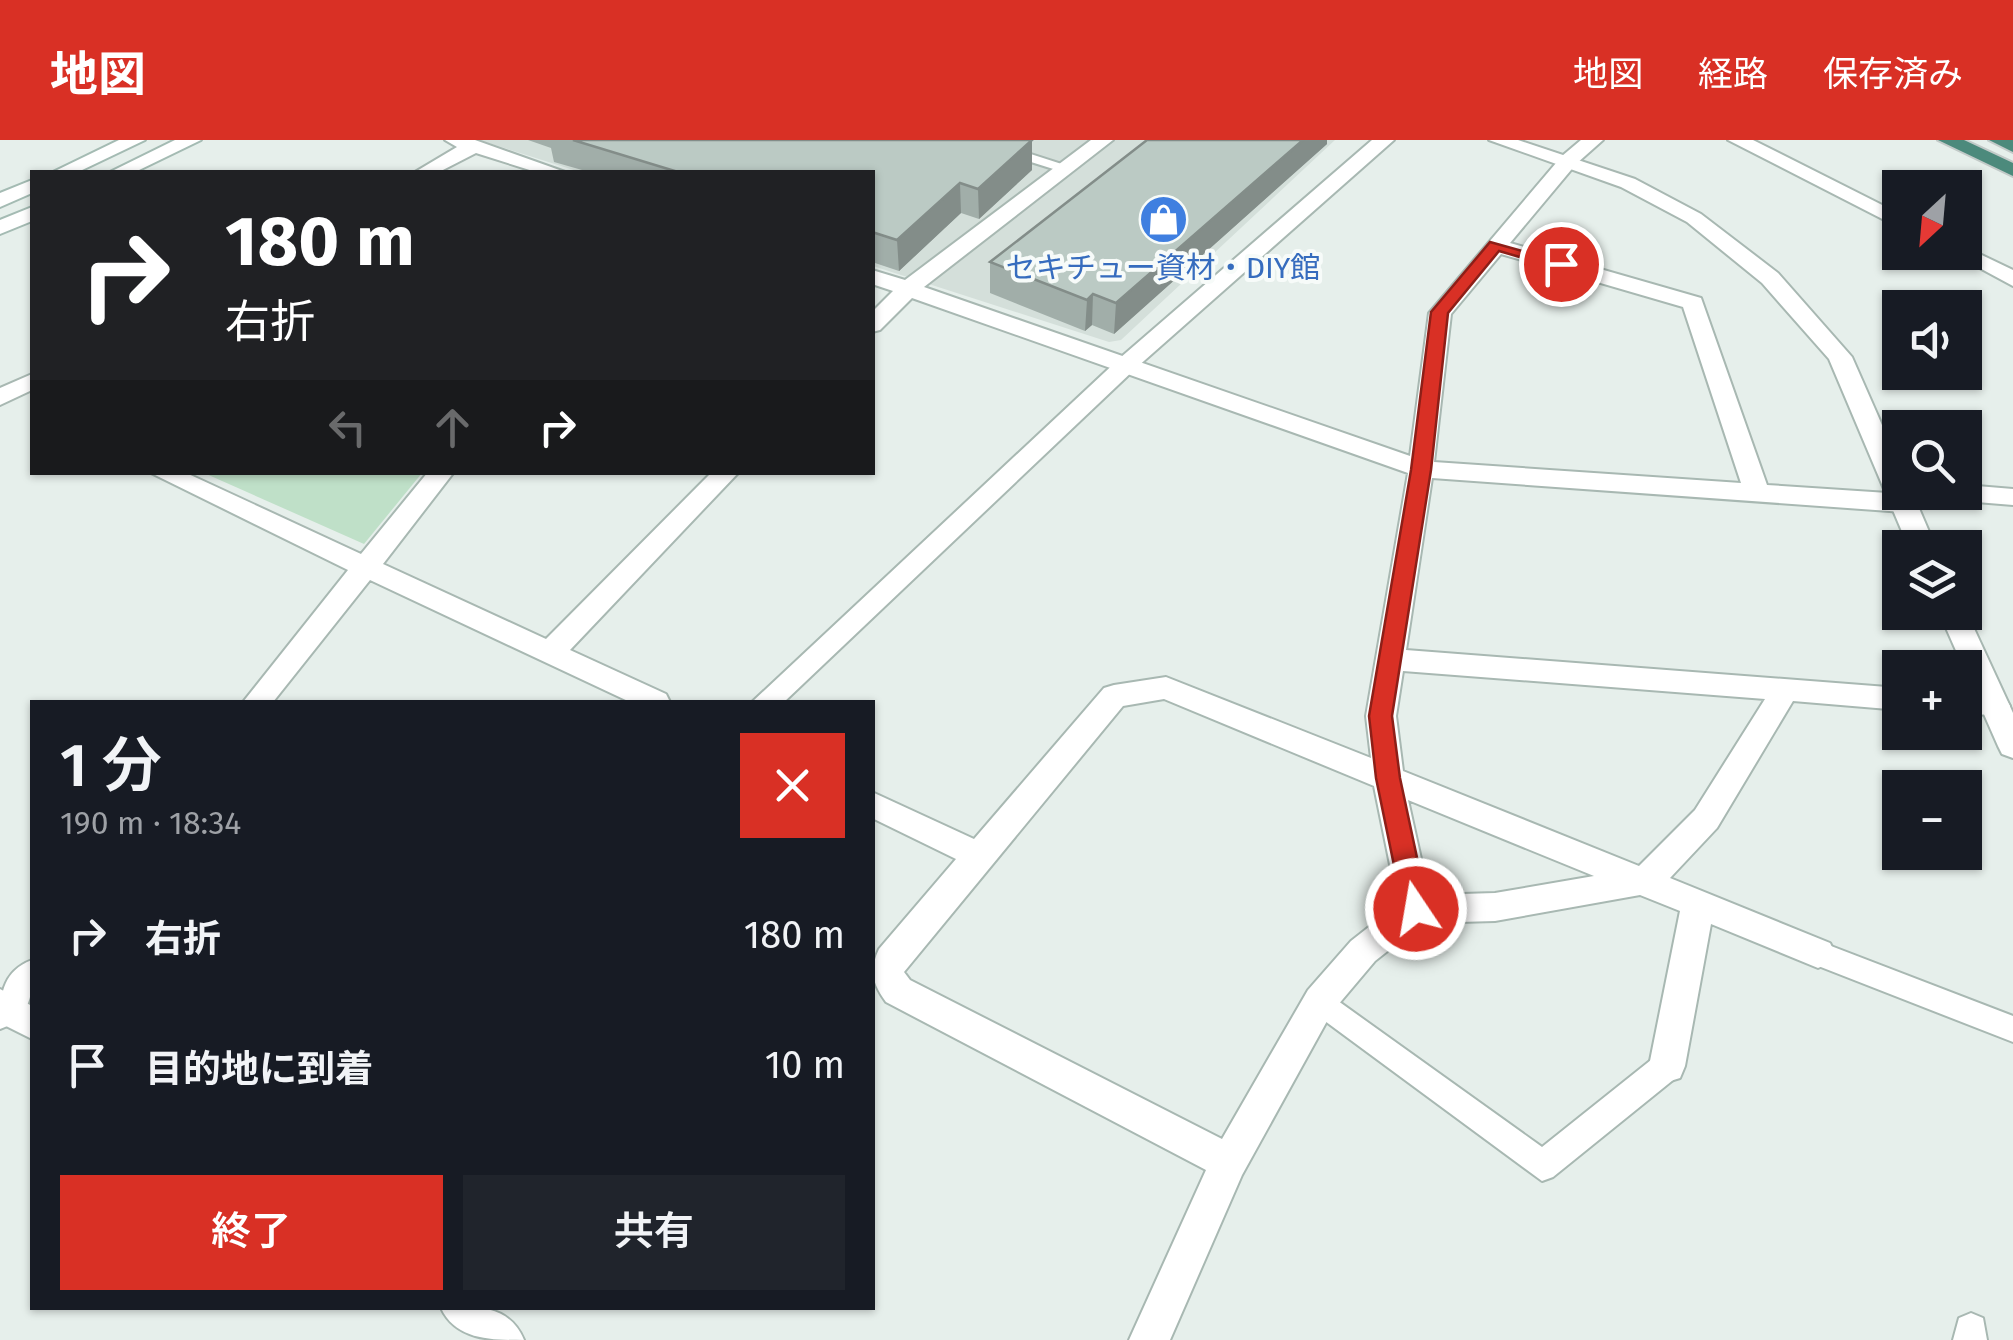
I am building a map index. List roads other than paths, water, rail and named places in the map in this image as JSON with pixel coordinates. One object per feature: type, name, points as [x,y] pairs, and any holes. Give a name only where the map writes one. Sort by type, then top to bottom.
[{"type":"highway","points":[[1948,140],[2013,170]]},
{"type":"highway","points":[[1999,140],[2013,146]]},
{"type":"street","points":[[68,170],[135,140]]},
{"type":"street","points":[[124,170],[191,140]]},
{"type":"street","points":[[875,322],[908,288],[1103,140]]},
{"type":"street","points":[[768,700],[1128,363],[1384,140]]},
{"type":"street","points":[[1499,140],[1569,160],[1628,183],[1694,218],[1770,278],[1840,357],[1882,451]]},
{"type":"street","points":[[1416,909],[1388,778],[1380,716],[1421,470],[1440,312],[1569,160],[1592,140]]},
{"type":"street","points":[[1738,140],[1882,213]]},
{"type":"street","points":[[428,170],[472,142],[549,170]]},
{"type":"street","points":[[0,201],[30,187]]},
{"type":"street","points":[[0,228],[30,213]]},
{"type":"street","points":[[1495,245],[1693,303],[1757,493]]},
{"type":"street","points":[[1982,263],[2013,279]]},
{"type":"street","points":[[875,277],[1128,363],[1421,470],[1757,493],[1882,494]]},
{"type":"street","points":[[0,398],[30,382]]},
{"type":"street","points":[[0,398],[30,412]]},
{"type":"street","points":[[167,475],[548,656],[651,700]]},
{"type":"street","points":[[259,700],[440,475]]},
{"type":"street","points":[[548,656],[725,475]]},
{"type":"street","points":[[1982,494],[2013,497]]},
{"type":"street","points":[[1388,659],[1882,698]]},
{"type":"street","points":[[1229,1162],[898,991],[886,976],[892,959],[1114,696],[1166,688],[1818,953]]},
{"type":"street","points":[[1149,1340],[1229,1162],[1320,1002],[1364,951],[1416,909],[1495,907],[1644,882],[1661,870],[1701,825],[1785,690]]},
{"type":"street","points":[[1982,707],[2013,746]]},
{"type":"street","points":[[875,805],[977,855]]},
{"type":"street","points":[[1667,1066],[1698,904]]},
{"type":"street","points":[[10,1012],[30,978]]},
{"type":"street","points":[[464,1310],[504,1340]]},
{"type":"lane","points":[[970,140],[1066,168]]},
{"type":"lane","points":[[1818,953],[2013,1029]]},
{"type":"lane","points":[[1320,1002],[1542,1166],[1667,1066]]},
{"type":"place","name":"セキチュー資材・DIY館","points":[[1163,219]]}]
